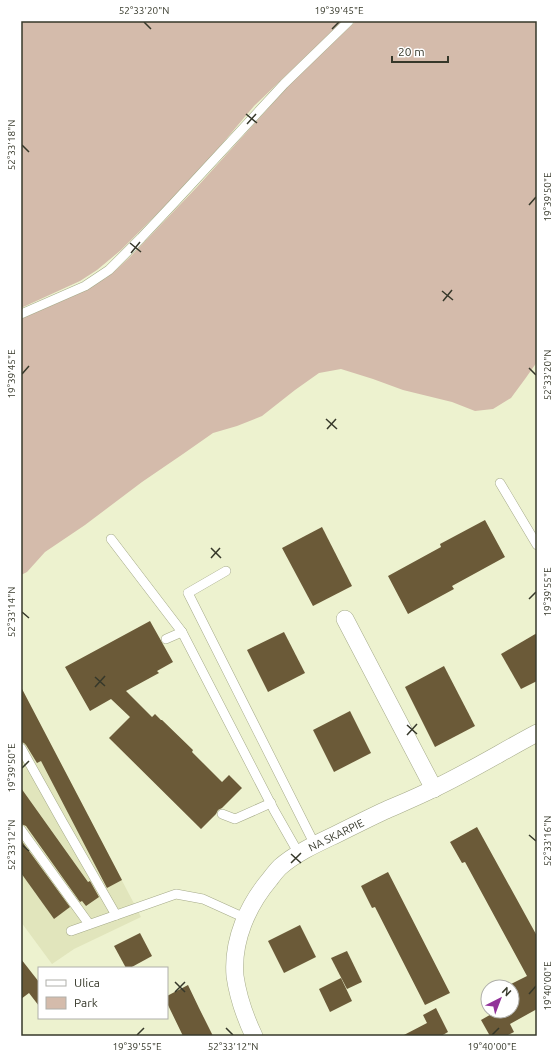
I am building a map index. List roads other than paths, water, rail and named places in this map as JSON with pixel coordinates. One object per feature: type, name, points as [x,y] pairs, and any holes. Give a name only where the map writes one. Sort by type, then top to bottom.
[{"type":"street","points":[[346,619],[434,789]]},
{"type":"street","name":"NA SKARPIE","points":[[254,1036],[246,1020],[235,975],[238,938],[253,901],[280,867],[316,845],[434,789],[537,732]]},
{"type":"lane","points":[[21,314],[85,286],[108,270],[141,238],[284,84],[349,21]]},
{"type":"lane","points":[[500,483],[537,546]]},
{"type":"lane","points":[[111,539],[182,632],[299,854]]},
{"type":"lane","points":[[226,572],[188,593],[316,845]]},
{"type":"lane","points":[[166,639],[182,632]]},
{"type":"lane","points":[[21,748],[116,915]]},
{"type":"lane","points":[[222,814],[235,819],[271,803]]},
{"type":"lane","points":[[21,830],[89,924]]},
{"type":"lane","points":[[71,931],[176,894],[203,899],[245,918]]}]
